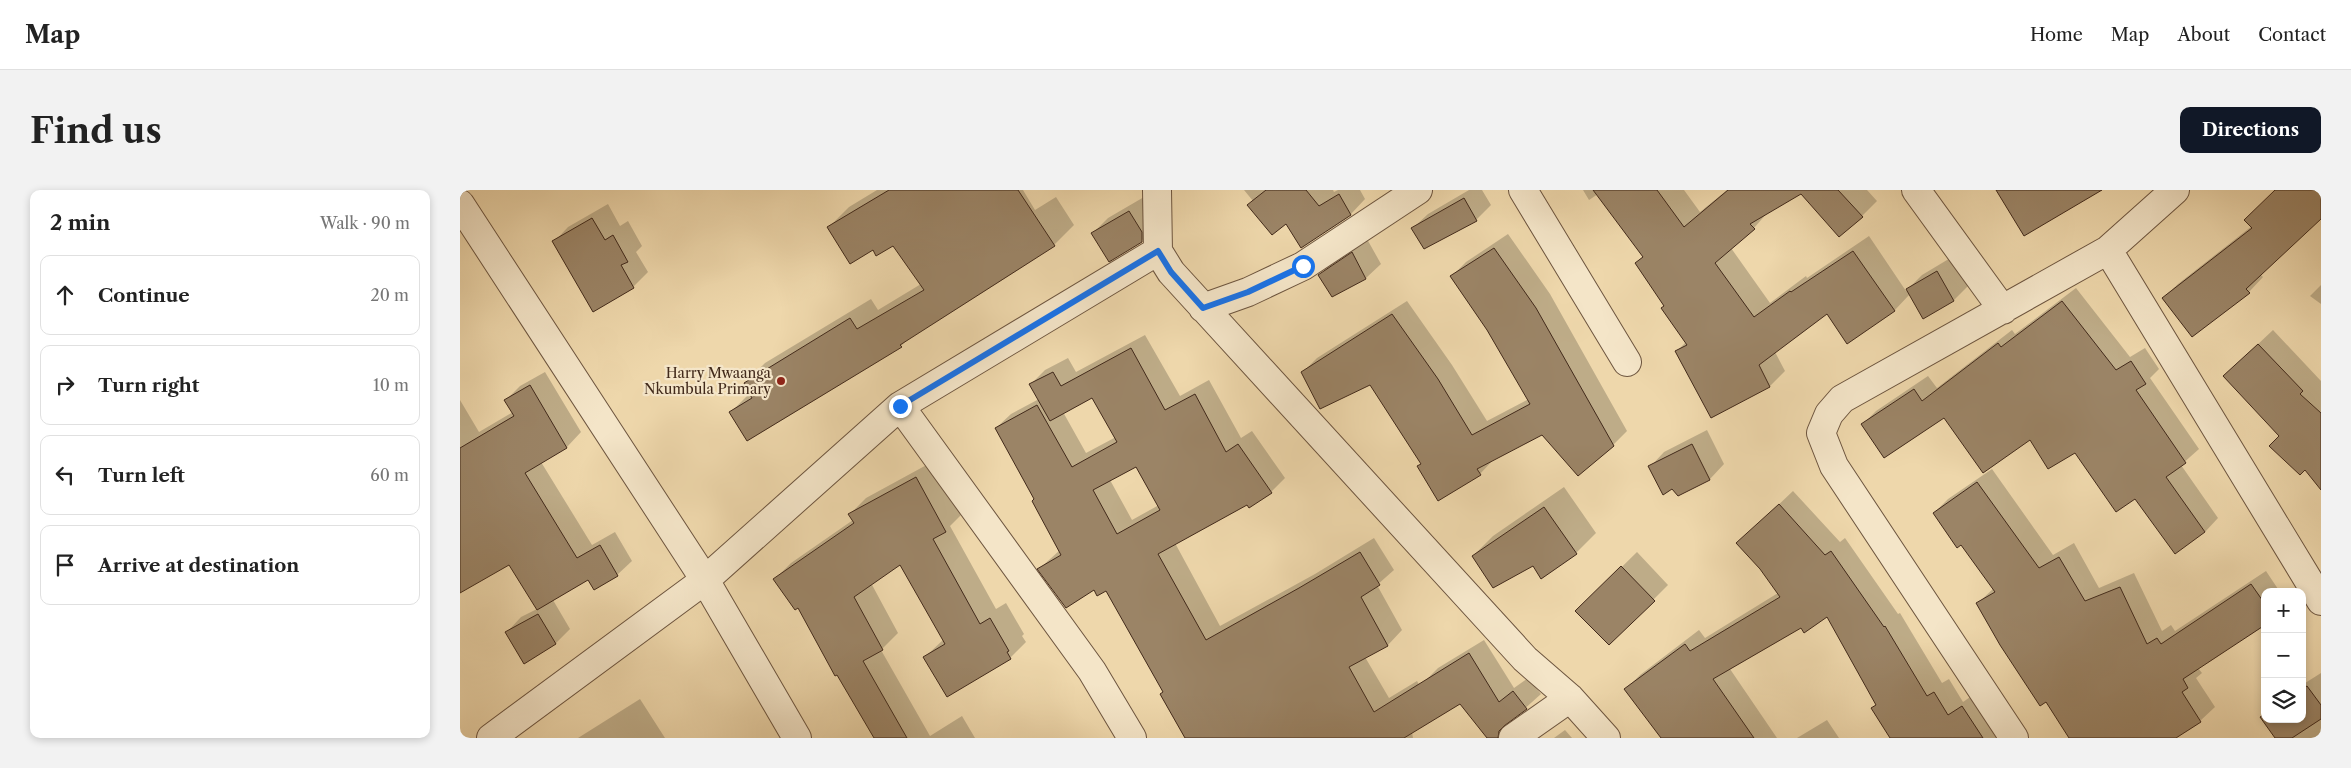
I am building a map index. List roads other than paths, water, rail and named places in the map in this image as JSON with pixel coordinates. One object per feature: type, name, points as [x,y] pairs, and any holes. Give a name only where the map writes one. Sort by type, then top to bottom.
[{"type":"street","points":[[1157,190],[1158,251],[1171,272],[1525,659],[1570,698],[1606,738]]},
{"type":"street","points":[[1203,308],[1248,292],[1303,266],[1418,190]]},
{"type":"street","points":[[1523,190],[1627,362]]},
{"type":"street","points":[[1916,190],[2003,310]]},
{"type":"street","points":[[2014,738],[1834,466],[1821,433],[1829,414],[1842,399],[2108,250],[2175,190]]},
{"type":"street","points":[[460,204],[705,580],[797,738]]},
{"type":"street","points":[[2108,250],[2321,601]]},
{"type":"street","points":[[491,738],[705,580],[900,406],[1158,251]]},
{"type":"street","points":[[900,406],[1092,671],[1132,738]]},
{"type":"street","points":[[1513,738],[1570,698]]},
{"type":"place","name":"Harry Mwaanga Nkumbula Primary","points":[[781,381]]}]
